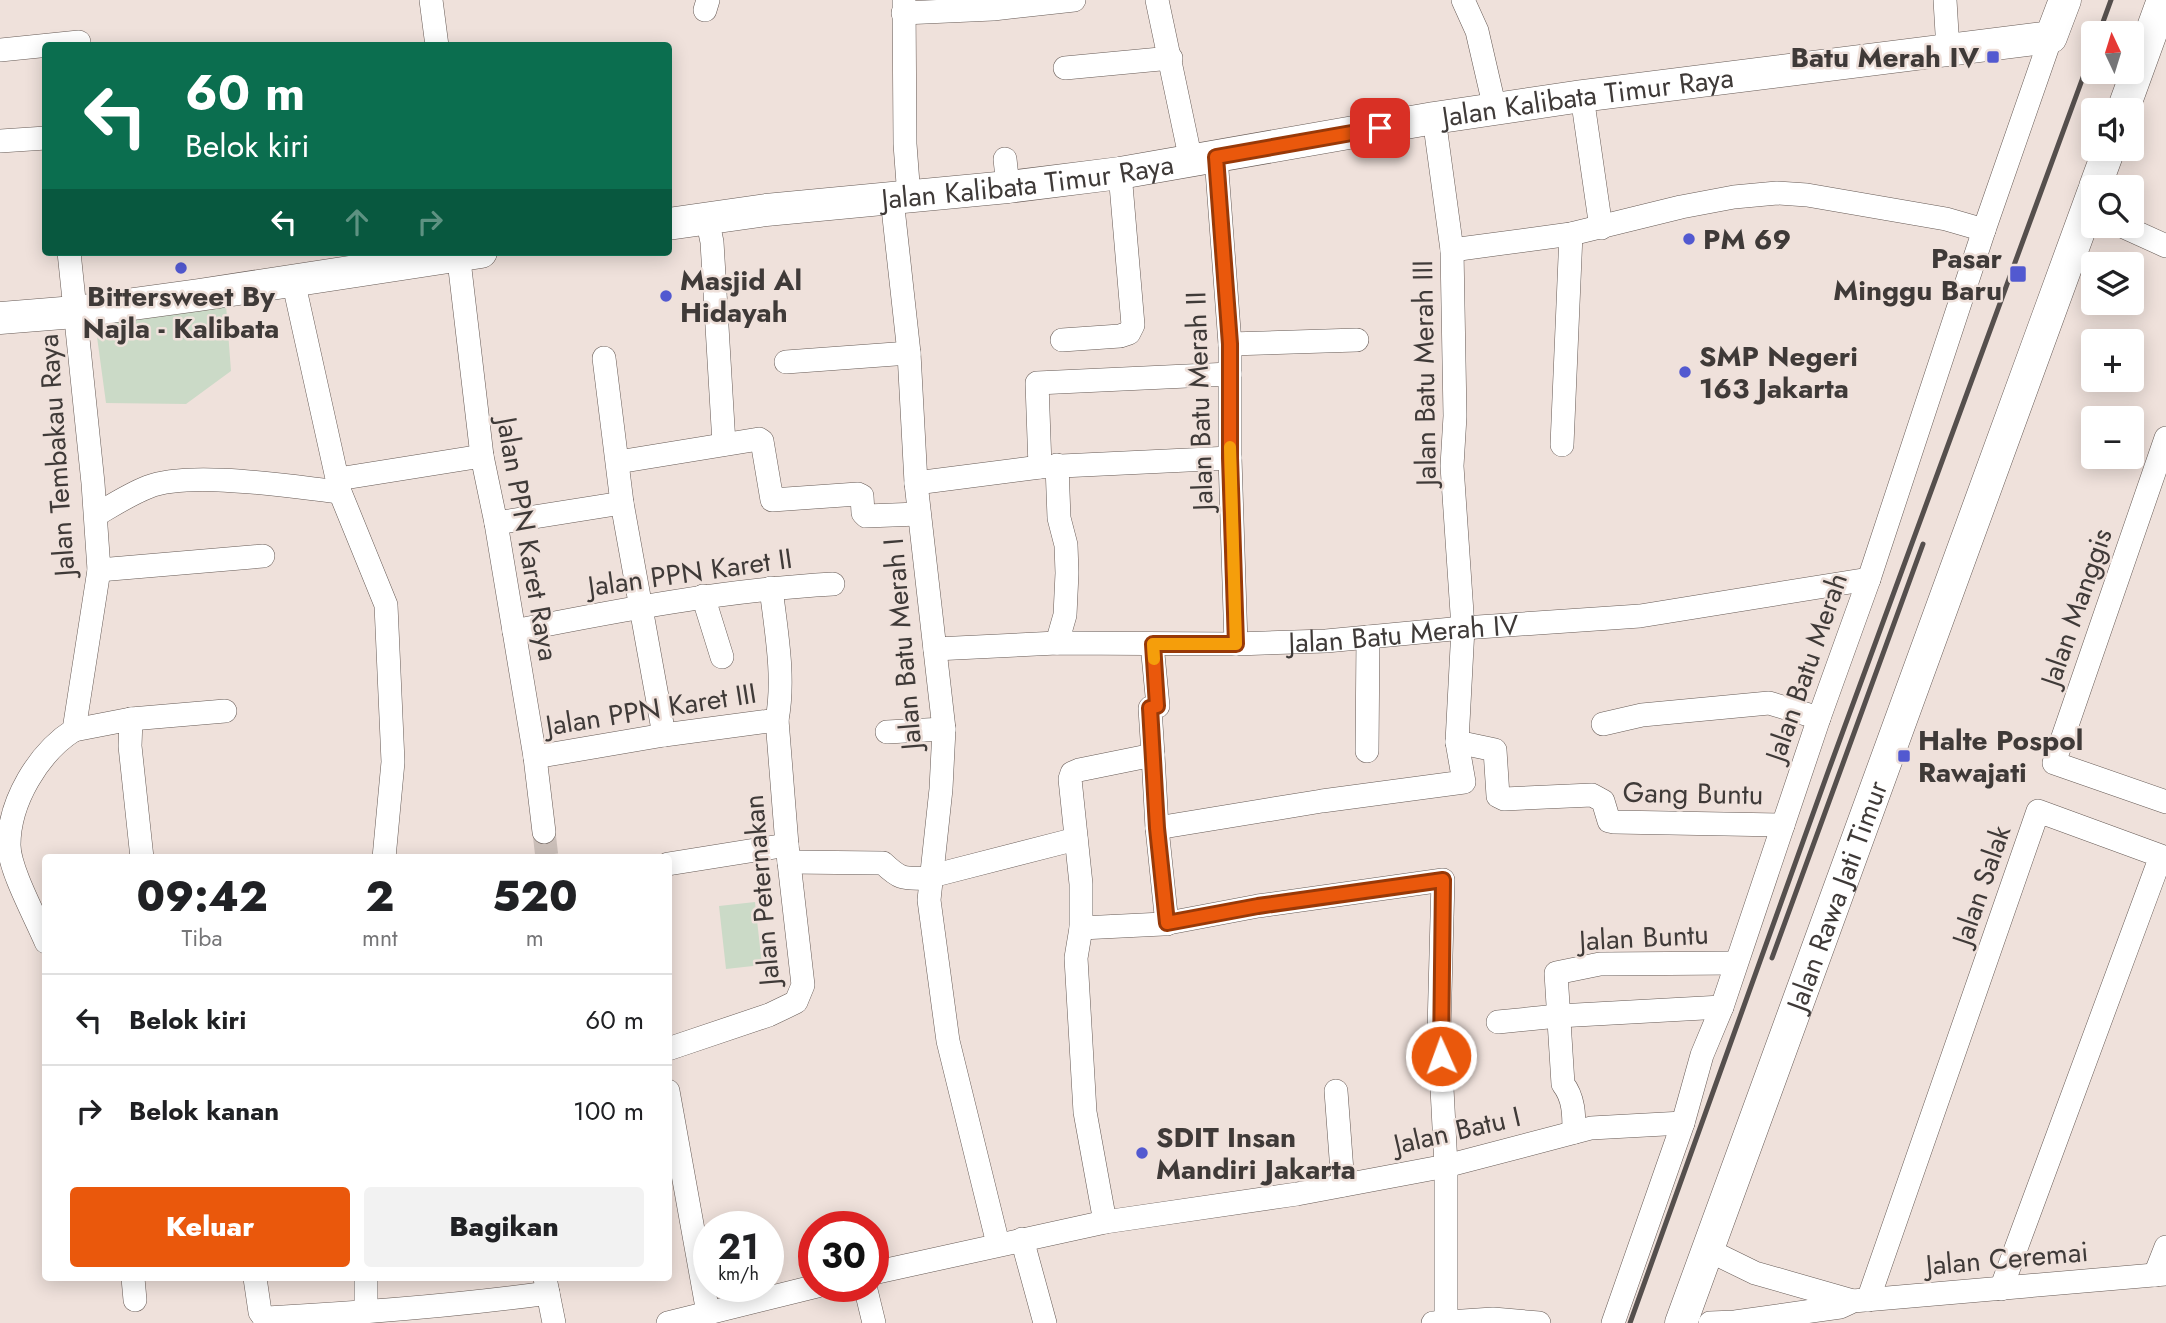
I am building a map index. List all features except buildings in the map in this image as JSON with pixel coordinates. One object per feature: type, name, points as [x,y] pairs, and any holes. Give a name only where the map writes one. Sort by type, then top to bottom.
[{"type":"street","points":[[431,0],[436,42]]},
{"type":"street","points":[[903,7],[993,9],[1074,0]]},
{"type":"street","name":"Jalan Batu Merah II","points":[[1157,0],[1171,58],[1204,159],[1230,344],[1230,458],[1236,644]]},
{"type":"street","points":[[1463,0],[1477,31],[1495,109]]},
{"type":"street","points":[[1945,0],[1948,50]]},
{"type":"street","points":[[1452,250],[1571,234],[1681,207],[1734,197],[1777,193],[1807,195],[1946,219],[1984,230],[2066,0]]},
{"type":"street","points":[[2128,98],[2158,32],[2163,0]]},
{"type":"street","name":"Jalan Batu Merah I","points":[[903,7],[905,144],[900,198],[916,483],[944,729],[941,789],[929,900],[948,1041],[998,1244]]},
{"type":"street","name":"Jalan Kalibata Timur Raya","points":[[672,223],[766,210],[900,198],[1006,173],[1120,173],[1434,118],[1582,96],[2051,37]]},
{"type":"street","points":[[0,50],[42,46]]},
{"type":"street","points":[[1065,68],[1171,58]]},
{"type":"street","points":[[1582,96],[1601,228]]},
{"type":"street","name":"Jalan Batu Merah III","points":[[1157,828],[1322,801],[1464,782],[1457,742],[1463,628],[1452,466],[1455,416],[1452,250],[1434,118]]},
{"type":"street","points":[[0,141],[42,138]]},
{"type":"street","points":[[1062,340],[1120,336],[1129,333],[1133,325],[1120,173]]},
{"type":"street","points":[[707,218],[712,242],[724,444]]},
{"type":"street","name":"Jalan Batu Merah","points":[[1612,1323],[1683,1123],[1702,1055],[1722,1007],[1984,230]]},
{"type":"street","name":"Jalan Rawa Jati Timur","points":[[1681,1323],[2081,230]]},
{"type":"street","points":[[1562,445],[1571,234]]},
{"type":"street","points":[[2144,236],[2166,246]]},
{"type":"street","name":"Jalan Tembakau Raya","points":[[69,256],[96,515],[99,570],[74,730]]},
{"type":"street","points":[[0,318],[75,312],[293,280],[343,262],[425,256]]},
{"type":"street","name":"Jalan PPN Karet Raya","points":[[466,256],[482,456],[496,523],[535,757],[544,832]]},
{"type":"street","points":[[293,280],[339,485],[386,604],[393,762],[384,854]]},
{"type":"street","points":[[1230,344],[1357,340]]},
{"type":"street","points":[[786,362],[909,353]]},
{"type":"street","points":[[604,358],[622,503],[664,734]]},
{"type":"street","points":[[1057,643],[1065,615],[1066,545],[1048,466],[1037,383],[1230,374]]},
{"type":"street","name":"Jalan Manggis","points":[[2166,438],[2054,764],[2166,802]]},
{"type":"street","points":[[618,462],[761,439],[772,500],[859,495],[862,496],[863,513],[866,516],[919,514]]},
{"type":"street","points":[[96,515],[147,487],[177,481],[222,480],[339,485],[482,456]]},
{"type":"street","points":[[916,483],[1048,466],[1230,458]]},
{"type":"street","points":[[496,523],[622,503]]},
{"type":"street","points":[[99,570],[263,556]]},
{"type":"street","name":"Jalan Batu Merah IV","points":[[935,649],[1057,643],[1236,644],[1368,638],[1463,628],[1640,617],[1868,579]]},
{"type":"street","name":"Jalan PPN Karet II","points":[[514,631],[703,596],[833,584]]},
{"type":"street","name":"Jalan Peternakan","points":[[672,1048],[769,1015],[796,1002],[803,985],[777,720],[780,678],[771,588]]},
{"type":"street","points":[[703,596],[722,657]]},
{"type":"street","points":[[1367,751],[1368,638]]},
{"type":"street","points":[[1153,644],[1157,706],[1150,708],[1157,828],[1167,923]]},
{"type":"street","points":[[1603,724],[1642,715],[1769,703],[1819,718]]},
{"type":"street","points":[[42,932],[9,846],[18,800],[30,778],[61,739],[74,730],[131,719],[225,711]]},
{"type":"street","points":[[131,719],[130,746],[142,854]]},
{"type":"street","name":"Jalan PPN Karet III","points":[[535,757],[664,734],[777,720]]},
{"type":"street","points":[[887,732],[944,729]]},
{"type":"street","name":"Gang Buntu","points":[[1457,742],[1495,750],[1498,796],[1504,799],[1592,795],[1603,802],[1609,821],[1614,822],[1783,825]]},
{"type":"street","points":[[1105,1222],[1085,1112],[1076,958],[1081,928],[1081,884],[1070,779],[1072,773],[1153,755]]},
{"type":"street","name":"Jalan Salak","points":[[1861,1301],[2038,811],[2161,856],[2001,1289]]},
{"type":"street","points":[[672,864],[788,853],[883,863],[897,876],[906,879],[932,877],[1076,839]]},
{"type":"street","points":[[1081,928],[1167,923],[1258,906],[1443,880],[1439,1030],[1446,1166],[1441,1322],[1493,1319],[1539,1323]]},
{"type":"street","name":"Jalan Buntu","points":[[1558,1016],[1556,973],[1600,964],[1736,963]]},
{"type":"street","points":[[1498,1022],[1722,1007]]},
{"type":"street","points":[[1558,1016],[1563,1084],[1573,1103],[1574,1132]]},
{"type":"street","points":[[1336,1091],[1343,1185]]},
{"type":"street","points":[[672,1113],[708,1313]]},
{"type":"street","name":"Jalan Batu I","points":[[889,1269],[1105,1222],[1446,1166],[1591,1128],[1683,1123]]},
{"type":"street","points":[[1022,1239],[1045,1323]]},
{"type":"street","points":[[2161,1275],[2166,1247]]},
{"type":"street","name":"Jalan Ceremai","points":[[1708,1250],[1755,1273],[1861,1301]]},
{"type":"street","name":"Jalan Ceremai","points":[[1710,1323],[1840,1307],[1861,1301],[2161,1275]]},
{"type":"street","points":[[255,1281],[260,1312],[257,1319],[321,1319],[366,1311],[485,1302],[546,1285],[554,1323]]},
{"type":"street","points":[[366,1281],[366,1311]]},
{"type":"street","points":[[668,1323],[798,1291]]},
{"type":"street","points":[[869,1302],[874,1323]]},
{"type":"green space","points":[[226,305],[231,371],[186,404],[106,403],[95,322]]},
{"type":"green space","points":[[755,902],[762,965],[726,969],[719,906]]},
{"type":"tunnel","points":[[544,832],[547,854]]},
{"type":"railway","points":[[2103,21],[2111,0]]},
{"type":"railway","points":[[1630,1323],[1828,772],[2081,83]]},
{"type":"railway","points":[[1772,958],[1923,544]]},
{"type":"slow traffic","points":[[1154,659],[1153,644],[1236,644],[1230,447]]},
{"type":"place","name":"Batu Merah IV","points":[[1993,57]]},
{"type":"place","name":"PM 69","points":[[1689,239]]},
{"type":"place","name":"Bittersweet By Najla - Kalibata","points":[[181,268]]},
{"type":"place","name":"Pasar Minggu Baru","points":[[2018,274]]},
{"type":"place","name":"Masjid Al Hidayah","points":[[666,296]]},
{"type":"place","name":"SMP Negeri 163 Jakarta","points":[[1685,372]]},
{"type":"place","name":"Halte Pospol Rawajati","points":[[1904,756]]},
{"type":"place","name":"SDIT Insan Mandiri Jakarta","points":[[1142,1153]]},
{"type":"route","points":[[1380,128],[1216,157],[1230,344],[1230,458],[1236,644],[1153,644],[1157,706],[1150,708],[1157,828],[1167,923],[1258,906],[1443,880],[1439,1030],[1441,1056]]}]
